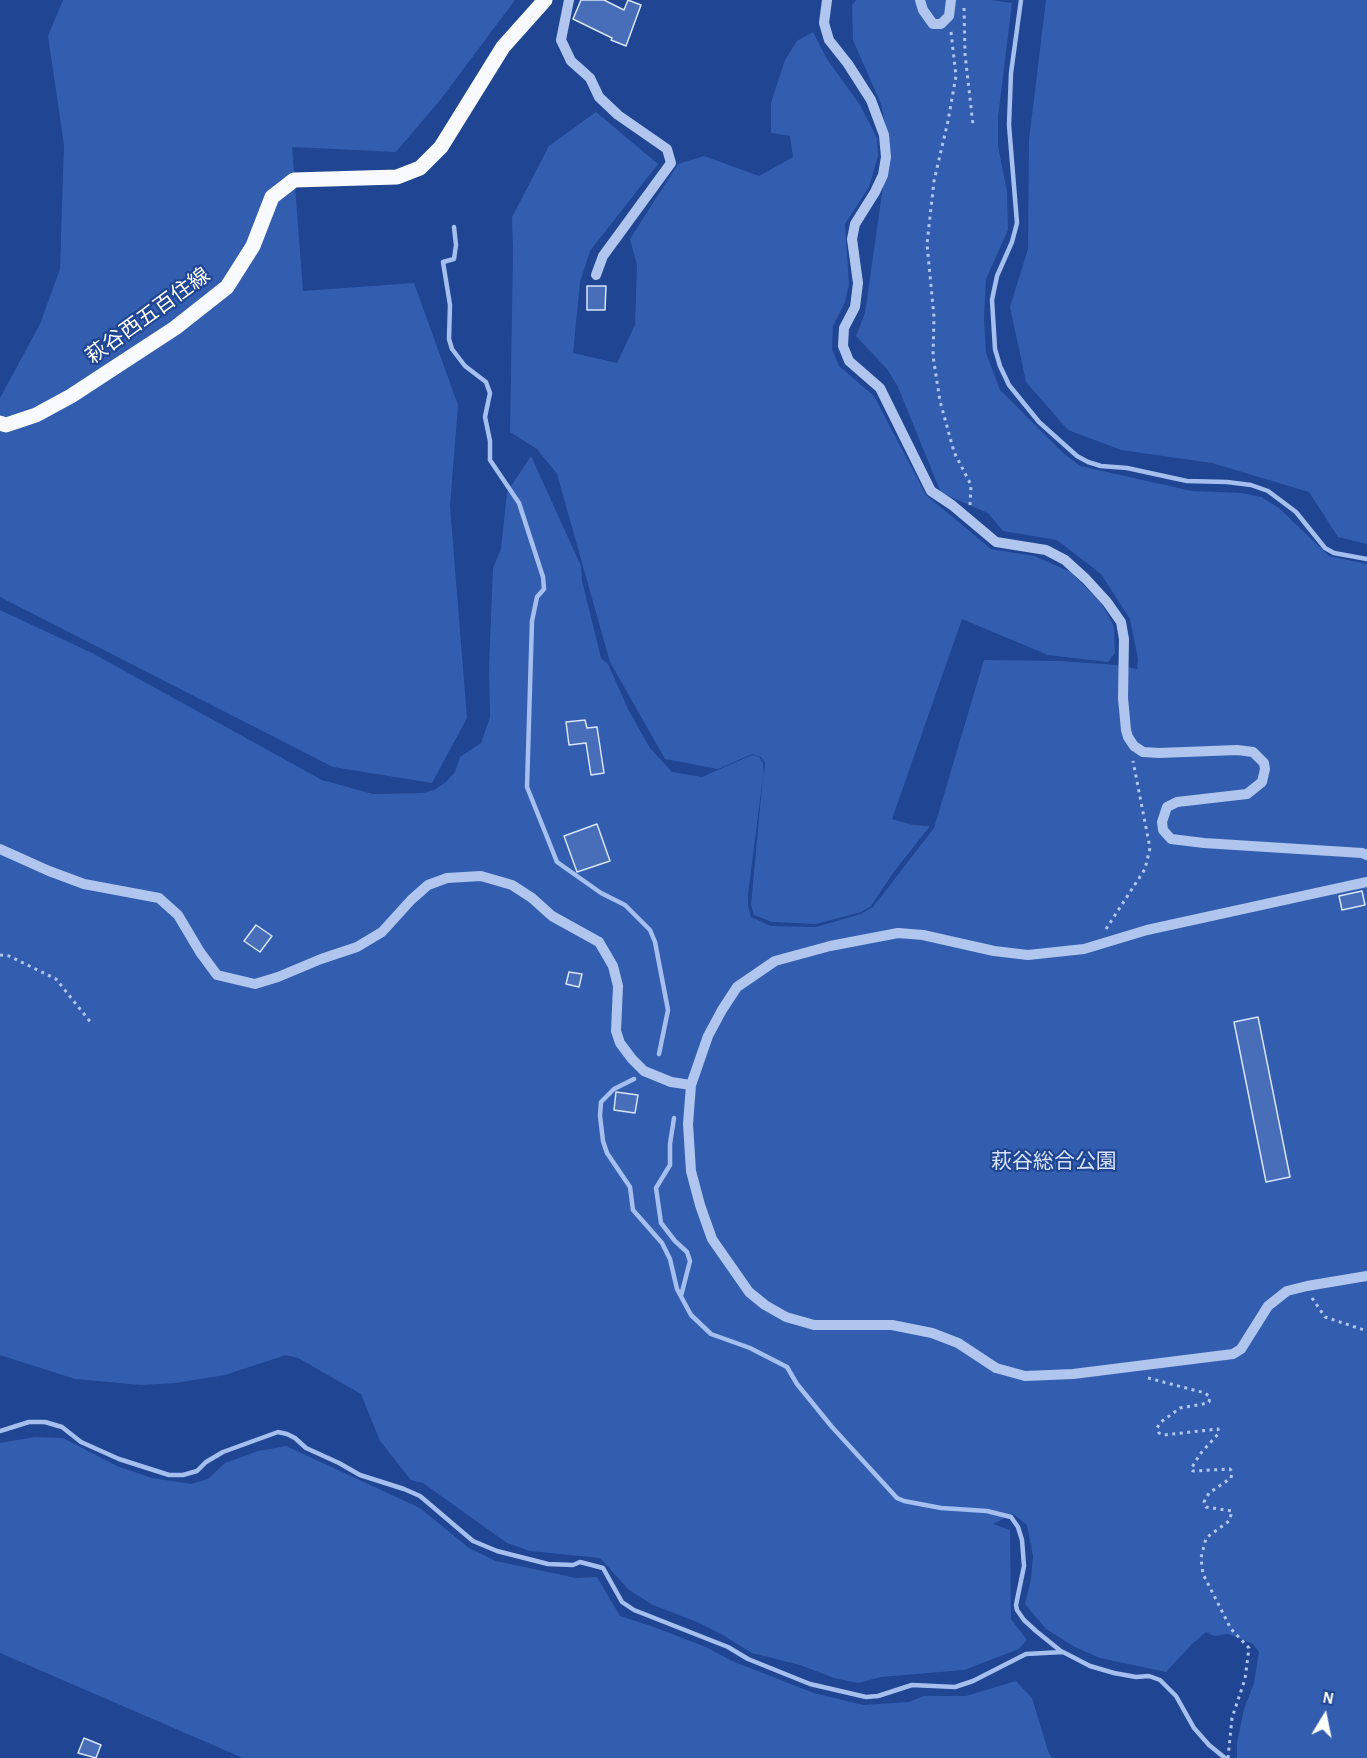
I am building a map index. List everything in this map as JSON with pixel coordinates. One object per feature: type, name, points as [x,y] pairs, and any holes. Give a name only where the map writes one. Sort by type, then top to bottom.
[{"type":"main road","name":"萩谷西五百住線","points":[[0,423],[6,425],[36,415],[71,396],[175,328],[227,287],[253,246],[272,197],[294,180],[397,177],[420,168],[441,147],[503,47],[545,0]]},
{"type":"street","points":[[569,0],[561,40],[571,61],[590,78],[599,97],[618,115],[667,149],[671,163],[603,256],[596,275]]},
{"type":"street","points":[[827,0],[824,23],[829,40],[849,64],[871,100],[884,135],[886,157],[883,175],[855,224],[852,239],[858,283],[855,307],[844,327],[843,346],[849,361],[880,388],[931,491],[952,505],[996,542],[1046,550],[1065,560],[1107,602],[1121,622],[1124,639],[1123,698],[1128,737],[1134,746],[1143,752],[1188,753],[1237,750],[1252,752],[1264,763],[1262,782],[1247,794],[1177,801],[1167,807],[1162,822],[1163,830],[1171,839],[1367,855]]},
{"type":"street","points":[[920,0],[923,10],[933,24],[941,24],[949,16],[951,0]]},
{"type":"street","points":[[0,849],[84,884],[159,898],[178,915],[200,952],[218,975],[255,984],[357,947],[382,932],[428,885],[447,878],[481,876],[512,885],[532,898],[552,916],[599,942],[613,966],[618,986],[616,1031],[620,1043],[644,1071],[670,1083],[691,1085]]},
{"type":"street","points":[[1367,882],[1119,937],[1084,949],[1028,955],[994,951],[923,935],[898,933],[830,946],[775,961],[737,987],[708,1036],[691,1085],[688,1124],[691,1171],[712,1239],[749,1292],[765,1305],[786,1317],[814,1325],[892,1325],[932,1333],[958,1342],[996,1368],[1025,1376],[1073,1374],[1233,1354],[1242,1349],[1268,1306],[1287,1291],[1367,1276]]},
{"type":"path","points":[[964,0],[965,54],[973,125]]},
{"type":"path","points":[[949,16],[956,76],[948,121],[933,181],[927,244],[934,317],[933,356],[940,401],[954,452],[971,485],[969,520]]},
{"type":"path","points":[[1098,944],[1145,869],[1150,848],[1128,737]]},
{"type":"path","points":[[0,955],[9,956],[56,980],[92,1024]]},
{"type":"path","points":[[1307,1286],[1313,1301],[1325,1317],[1367,1331]]},
{"type":"path","points":[[1119,1367],[1148,1378],[1205,1393],[1210,1397],[1209,1402],[1180,1408],[1161,1422],[1157,1428],[1164,1436],[1218,1430],[1219,1433],[1191,1468],[1193,1471],[1230,1469],[1232,1472],[1231,1478],[1209,1493],[1204,1502],[1206,1507],[1232,1511],[1232,1515],[1229,1521],[1206,1538],[1201,1558],[1203,1574],[1231,1629],[1249,1648],[1245,1679],[1232,1718],[1228,1758]]},
{"type":"green space","points":[[63,0],[515,0],[441,99],[396,152],[292,147],[303,291],[414,283],[458,405],[450,506],[467,718],[432,783],[333,767],[0,597],[0,398],[40,324],[60,269],[64,145],[48,36]]},
{"type":"green space","name":"萩谷総合公園","points":[[856,0],[991,0],[1012,3],[998,117],[998,146],[1007,192],[1008,230],[986,279],[984,317],[986,353],[1000,390],[1062,452],[1080,466],[1192,491],[1242,493],[1261,497],[1279,508],[1329,556],[1367,564],[1367,1758],[1237,1758],[1237,1743],[1244,1709],[1254,1683],[1259,1652],[1253,1644],[1228,1634],[1214,1636],[1206,1632],[1166,1672],[1100,1658],[1075,1647],[1046,1629],[1025,1604],[1031,1579],[1033,1556],[1027,1525],[1013,1514],[993,1524],[1010,1530],[1011,1619],[1027,1640],[1019,1649],[964,1670],[881,1677],[858,1683],[752,1653],[721,1634],[653,1605],[629,1590],[600,1558],[530,1551],[507,1543],[423,1483],[411,1480],[380,1441],[361,1394],[298,1358],[286,1355],[225,1375],[176,1383],[141,1385],[75,1379],[0,1355],[0,610],[92,653],[322,780],[373,794],[423,793],[434,790],[445,783],[455,772],[460,757],[481,743],[490,717],[489,667],[493,568],[501,549],[507,492],[531,456],[581,566],[582,581],[601,658],[608,664],[629,711],[650,748],[672,772],[702,777],[752,755],[759,757],[763,763],[764,775],[765,763],[761,757],[752,754],[718,769],[665,759],[610,662],[557,474],[537,449],[510,432],[512,217],[549,146],[596,112],[658,164],[590,251],[580,282],[573,353],[617,363],[635,325],[637,265],[630,239],[678,164],[704,156],[759,176],[793,157],[790,136],[771,133],[771,103],[785,60],[797,41],[813,32],[827,59],[860,105],[877,138],[878,156],[869,187],[845,224],[849,284],[845,302],[833,326],[832,349],[839,366],[874,396],[926,495],[991,549],[1034,556],[1071,572],[1101,603],[1114,626],[1115,653],[1108,662],[1048,655],[962,619],[892,819],[913,825],[930,826],[893,873],[871,906],[861,912],[816,924],[772,922],[754,915],[751,905],[763,776],[748,894],[751,917],[771,926],[816,927],[861,914],[873,907],[934,828],[984,660],[1059,661],[1117,665],[1137,669],[1138,659],[1130,619],[1101,574],[1057,540],[1003,531],[988,513],[941,493],[898,387],[887,369],[856,336],[865,313],[889,144],[881,104],[853,40],[852,5]]},
{"type":"green space","points":[[1046,0],[1367,0],[1367,544],[1338,537],[1309,492],[1212,463],[1121,450],[1068,430],[1026,382],[1010,307],[1028,249],[1029,140]]},
{"type":"green space","points":[[35,1437],[63,1438],[117,1466],[152,1478],[191,1484],[208,1479],[225,1463],[258,1451],[286,1446],[420,1508],[469,1548],[496,1561],[576,1578],[597,1577],[620,1616],[706,1647],[732,1661],[814,1693],[863,1705],[909,1702],[924,1696],[966,1696],[1016,1681],[1032,1698],[1052,1758],[243,1758],[0,1653],[0,1443]]},
{"type":"building","points":[[581,0],[604,0],[624,10],[628,0],[641,5],[626,46],[573,19]]},
{"type":"building","points":[[587,286],[606,286],[605,310],[587,310]]},
{"type":"building","points":[[585,720],[587,728],[597,727],[604,773],[591,775],[586,743],[569,745],[566,722]]},
{"type":"building","points":[[597,824],[610,861],[577,872],[564,836]]},
{"type":"building","points":[[1362,891],[1365,905],[1342,910],[1339,896]]},
{"type":"building","points":[[256,925],[272,936],[260,952],[244,941]]},
{"type":"building","points":[[569,972],[582,974],[579,987],[566,984]]},
{"type":"building","points":[[1258,1017],[1290,1177],[1266,1182],[1234,1022]]},
{"type":"building","points":[[616,1092],[638,1095],[635,1113],[614,1110]]},
{"type":"building","points":[[84,1738],[101,1745],[96,1758],[78,1753]]},
{"type":"waterway","points":[[1021,0],[1011,73],[1009,125],[1017,223],[1012,242],[997,276],[992,300],[995,349],[1009,385],[1039,422],[1077,456],[1088,462],[1187,481],[1251,485],[1268,491],[1296,512],[1325,548],[1334,553],[1367,559]]},
{"type":"waterway","points":[[454,227],[456,245],[454,259],[443,262],[450,305],[449,339],[452,349],[465,366],[486,382],[490,393],[485,417],[490,441],[490,460],[519,503],[543,577],[544,589],[537,597],[532,621],[527,787],[557,862],[601,893],[625,905],[650,930],[655,942],[668,1010],[659,1054]]},
{"type":"waterway","points":[[634,1079],[614,1089],[601,1102],[603,1141],[607,1153],[630,1187],[633,1210],[662,1243],[670,1259],[677,1289],[691,1315],[711,1334],[750,1348],[787,1367],[797,1384],[832,1427],[897,1498],[941,1508],[987,1511],[1011,1517],[1018,1527],[1022,1540],[1024,1566],[1017,1610],[1024,1620],[1062,1652]]},
{"type":"waterway","points":[[674,1118],[670,1165],[656,1188],[661,1223],[687,1252],[690,1261],[681,1296]]},
{"type":"waterway","points":[[0,1431],[29,1422],[45,1422],[62,1427],[81,1442],[119,1459],[169,1475],[183,1475],[197,1471],[206,1462],[223,1452],[278,1432],[287,1434],[306,1448],[360,1475],[420,1496],[473,1541],[497,1551],[548,1564],[573,1565],[580,1562],[603,1568],[622,1602],[634,1610],[728,1647],[748,1659],[810,1684],[866,1697],[878,1696],[912,1685],[955,1687],[973,1681],[1026,1654],[1063,1652],[1090,1666],[1114,1673],[1136,1677],[1149,1676],[1160,1680],[1176,1696],[1194,1728],[1225,1758]]}]
